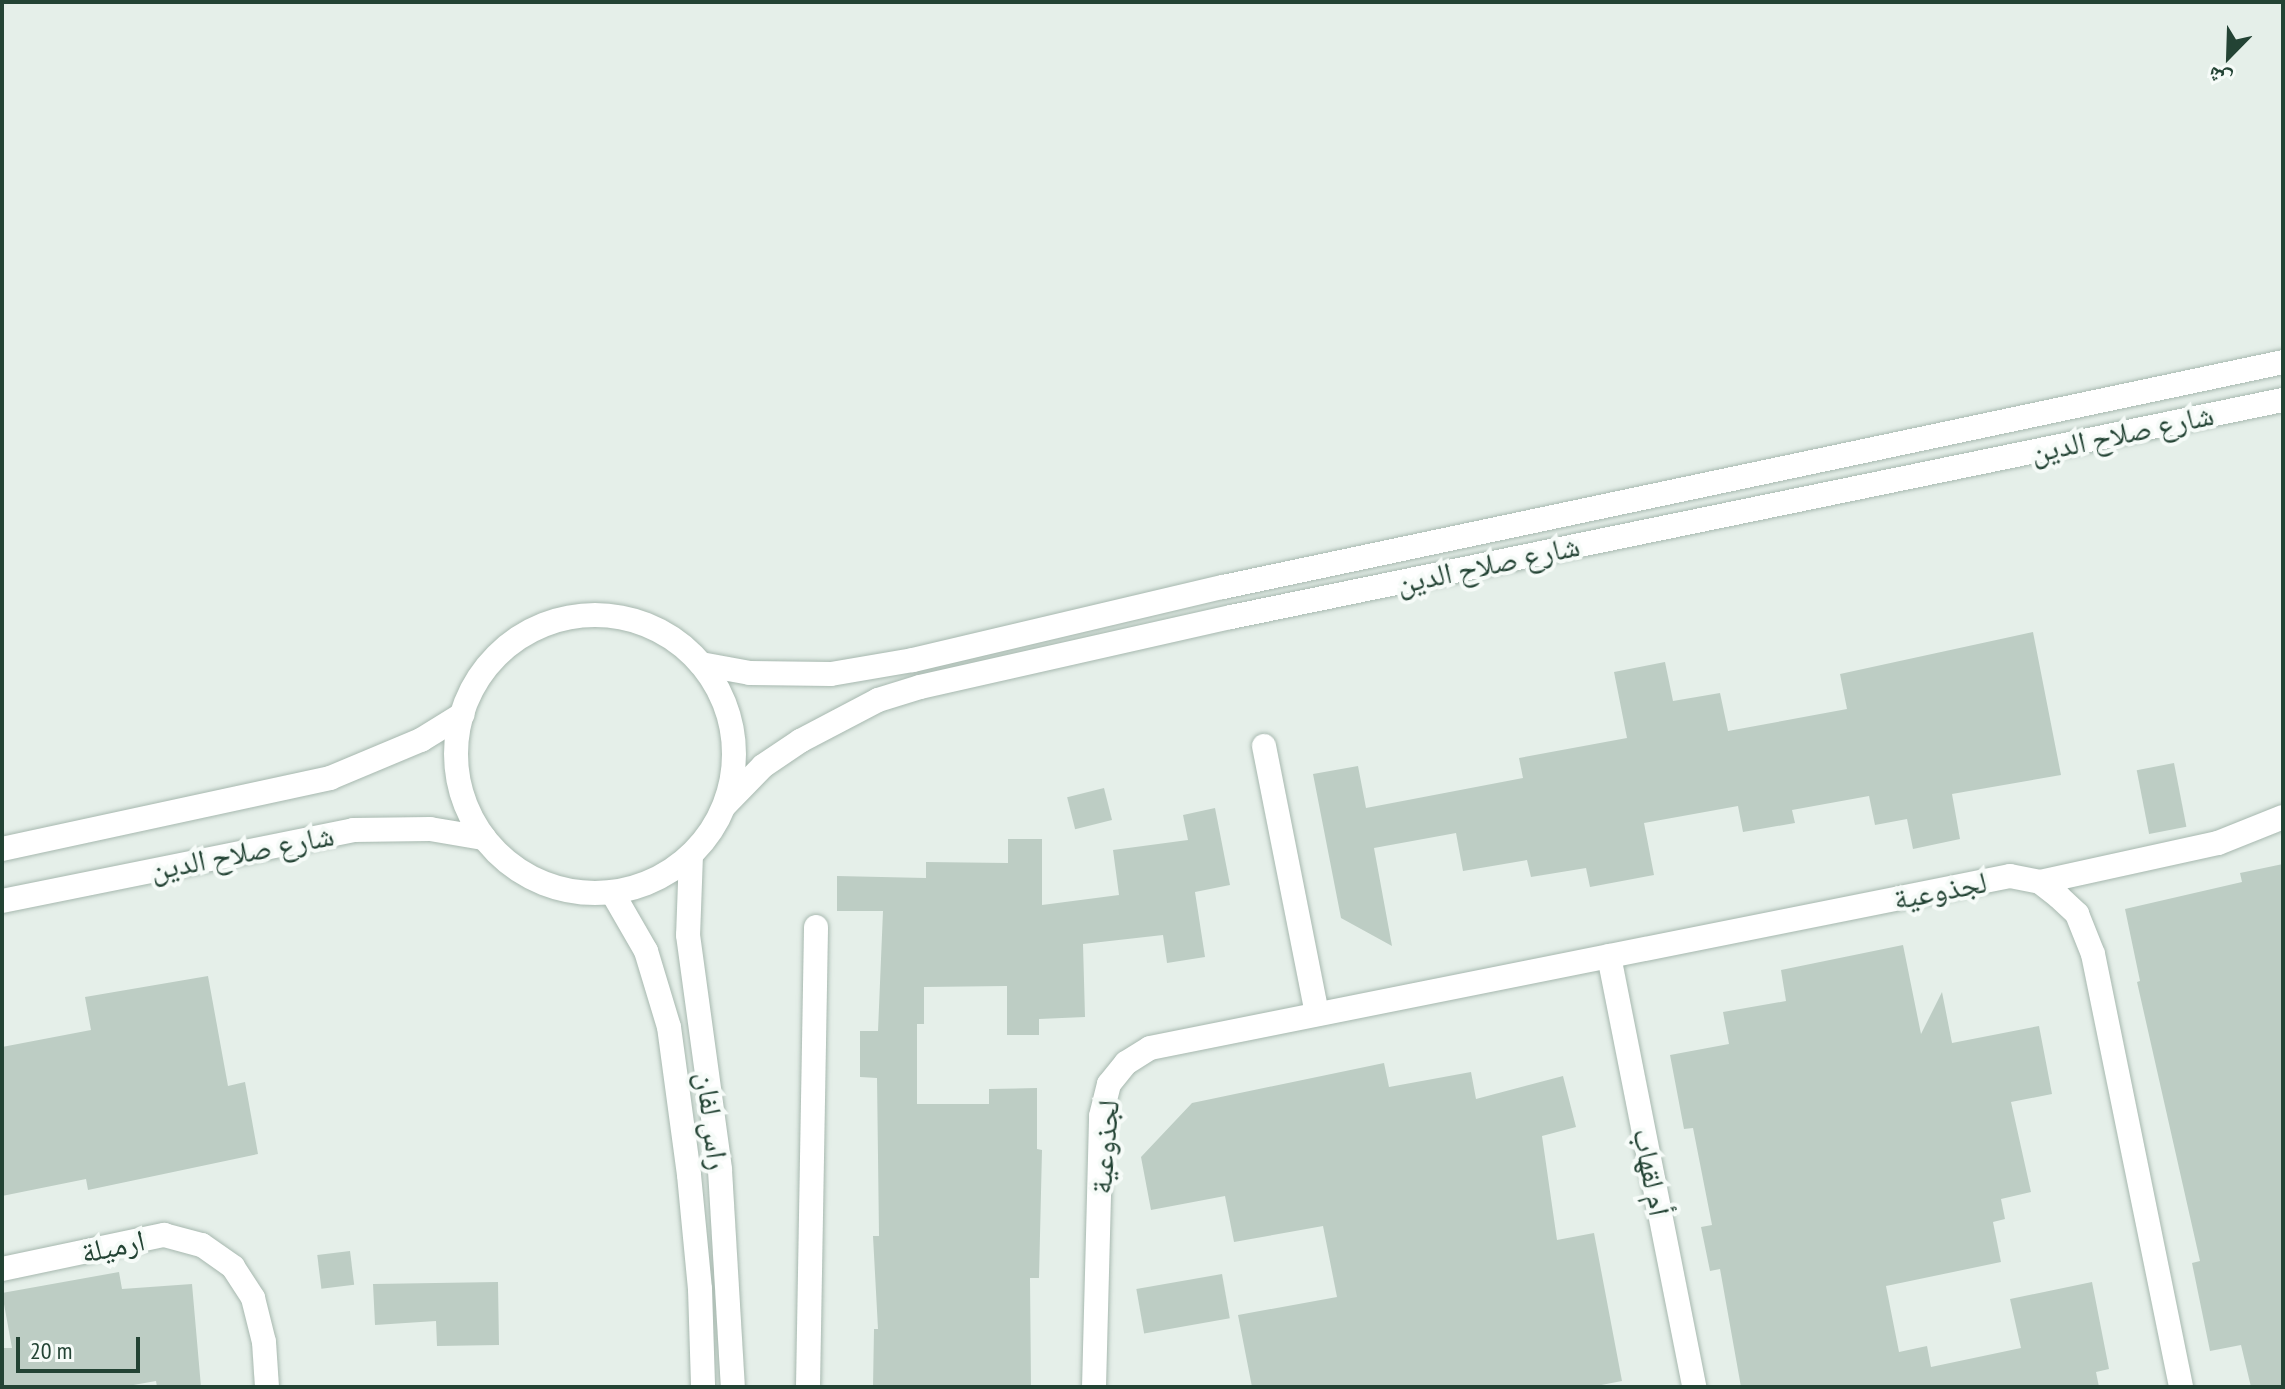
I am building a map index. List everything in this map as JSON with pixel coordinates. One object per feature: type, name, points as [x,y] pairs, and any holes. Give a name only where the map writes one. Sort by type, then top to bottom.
[{"type":"street","name":"شارع صلاح الدين","points":[[701,664],[750,673],[790,675],[831,674],[899,663],[1223,587],[2283,362]]},
{"type":"street","name":"شارع صلاح الدين","points":[[725,805],[763,766],[800,741],[878,700],[920,687],[1231,617],[2283,400]]},
{"type":"street","points":[[604,616],[657,630],[701,664],[726,707],[732,731],[733,768],[725,805],[705,840],[691,855],[667,873],[641,886],[612,892],[554,887],[527,876],[504,859],[484,838],[472,820],[457,778],[457,734],[470,693],[496,656],[533,629],[555,621],[604,616]]},
{"type":"street","name":"شارع صلاح الدين","points":[[2,849],[330,778],[388,756],[463,714]]},
{"type":"street","points":[[1264,746],[1317,1014]]},
{"type":"street","name":"لجذوعية","points":[[1094,1387],[1101,1116],[1109,1084],[1126,1063],[1150,1048],[2010,876],[2040,882],[2218,843],[2283,817]]},
{"type":"street","name":"شارع صلاح الدين","points":[[2,901],[353,830],[430,829],[484,838]]},
{"type":"street","name":"راس لفان","points":[[691,855],[688,935],[720,1170],[733,1387]]},
{"type":"street","points":[[2040,882],[2077,914],[2093,954],[2181,1387]]},
{"type":"street","name":"راس لفان","points":[[612,892],[646,951],[669,1027],[689,1175],[700,1289],[703,1387]]},
{"type":"street","points":[[808,1387],[816,927]]},
{"type":"street","name":"أم لقهاب","points":[[1609,956],[1694,1387]]},
{"type":"street","name":"ارميلة","points":[[2,1269],[164,1235],[202,1245],[233,1267],[253,1298],[264,1342],[267,1387]]},
{"type":"building","points":[[2033,632],[2061,775],[1952,794],[1960,839],[1913,849],[1907,819],[1875,825],[1869,796],[1792,810],[1795,823],[1743,832],[1738,806],[1644,823],[1654,875],[1590,887],[1586,868],[1531,877],[1527,860],[1463,871],[1456,833],[1374,848],[1392,946],[1341,918],[1313,774],[1358,766],[1366,808],[1523,778],[1519,758],[1627,738],[1614,672],[1665,662],[1673,701],[1720,693],[1728,731],[1847,709],[1840,674]]},
{"type":"building","points":[[2174,763],[2186,827],[2149,834],[2137,770]]},
{"type":"building","points":[[1104,788],[1112,820],[1075,829],[1067,797]]},
{"type":"building","points":[[1215,808],[1230,885],[1195,892],[1205,957],[1167,963],[1163,935],[1083,944],[1085,1017],[1039,1019],[1039,1035],[1007,1035],[1007,986],[924,987],[924,1024],[917,1024],[917,1104],[989,1104],[989,1089],[1037,1088],[1037,1149],[1042,1150],[1039,1278],[1030,1278],[1031,1387],[873,1387],[874,1329],[878,1329],[873,1236],[879,1236],[877,1078],[860,1077],[860,1031],[878,1031],[883,911],[837,911],[837,876],[926,878],[926,862],[1008,863],[1008,839],[1042,839],[1042,905],[1119,895],[1113,850],[1188,840],[1183,815]]},
{"type":"building","points":[[2283,864],[2283,1387],[2251,1387],[2241,1345],[2210,1351],[2192,1263],[2200,1261],[2137,982],[2140,981],[2125,909],[2242,882],[2240,873]]},
{"type":"building","points":[[1903,945],[1921,1034],[1942,992],[1952,1043],[2039,1026],[2052,1094],[2011,1102],[2031,1192],[2001,1199],[2005,1219],[1993,1222],[2001,1262],[1886,1286],[1899,1352],[1927,1346],[1931,1367],[2021,1348],[2010,1299],[2092,1282],[2109,1369],[2096,1372],[2099,1387],[1741,1387],[1720,1269],[1710,1271],[1701,1227],[1712,1225],[1693,1128],[1684,1129],[1670,1055],[1729,1044],[1723,1012],[1786,1001],[1781,970]]},
{"type":"building","points":[[208,976],[228,1086],[245,1082],[258,1154],[88,1190],[86,1179],[2,1196],[2,1047],[91,1030],[85,997]]},
{"type":"building","points":[[1384,1063],[1389,1087],[1471,1072],[1476,1099],[1563,1076],[1576,1127],[1542,1136],[1557,1240],[1594,1233],[1622,1381],[1591,1387],[1252,1387],[1238,1315],[1337,1297],[1323,1226],[1234,1242],[1225,1196],[1151,1210],[1141,1157],[1192,1103]]},
{"type":"building","points":[[350,1251],[354,1285],[321,1289],[317,1255]]},
{"type":"building","points":[[119,1272],[122,1289],[192,1284],[201,1387],[157,1387],[156,1381],[122,1387],[2,1387],[2,1348],[12,1348],[2,1293]]},
{"type":"building","points":[[1222,1274],[1230,1318],[1144,1333],[1136,1289]]},
{"type":"building","points":[[498,1282],[499,1345],[437,1346],[436,1321],[375,1325],[373,1284]]}]
